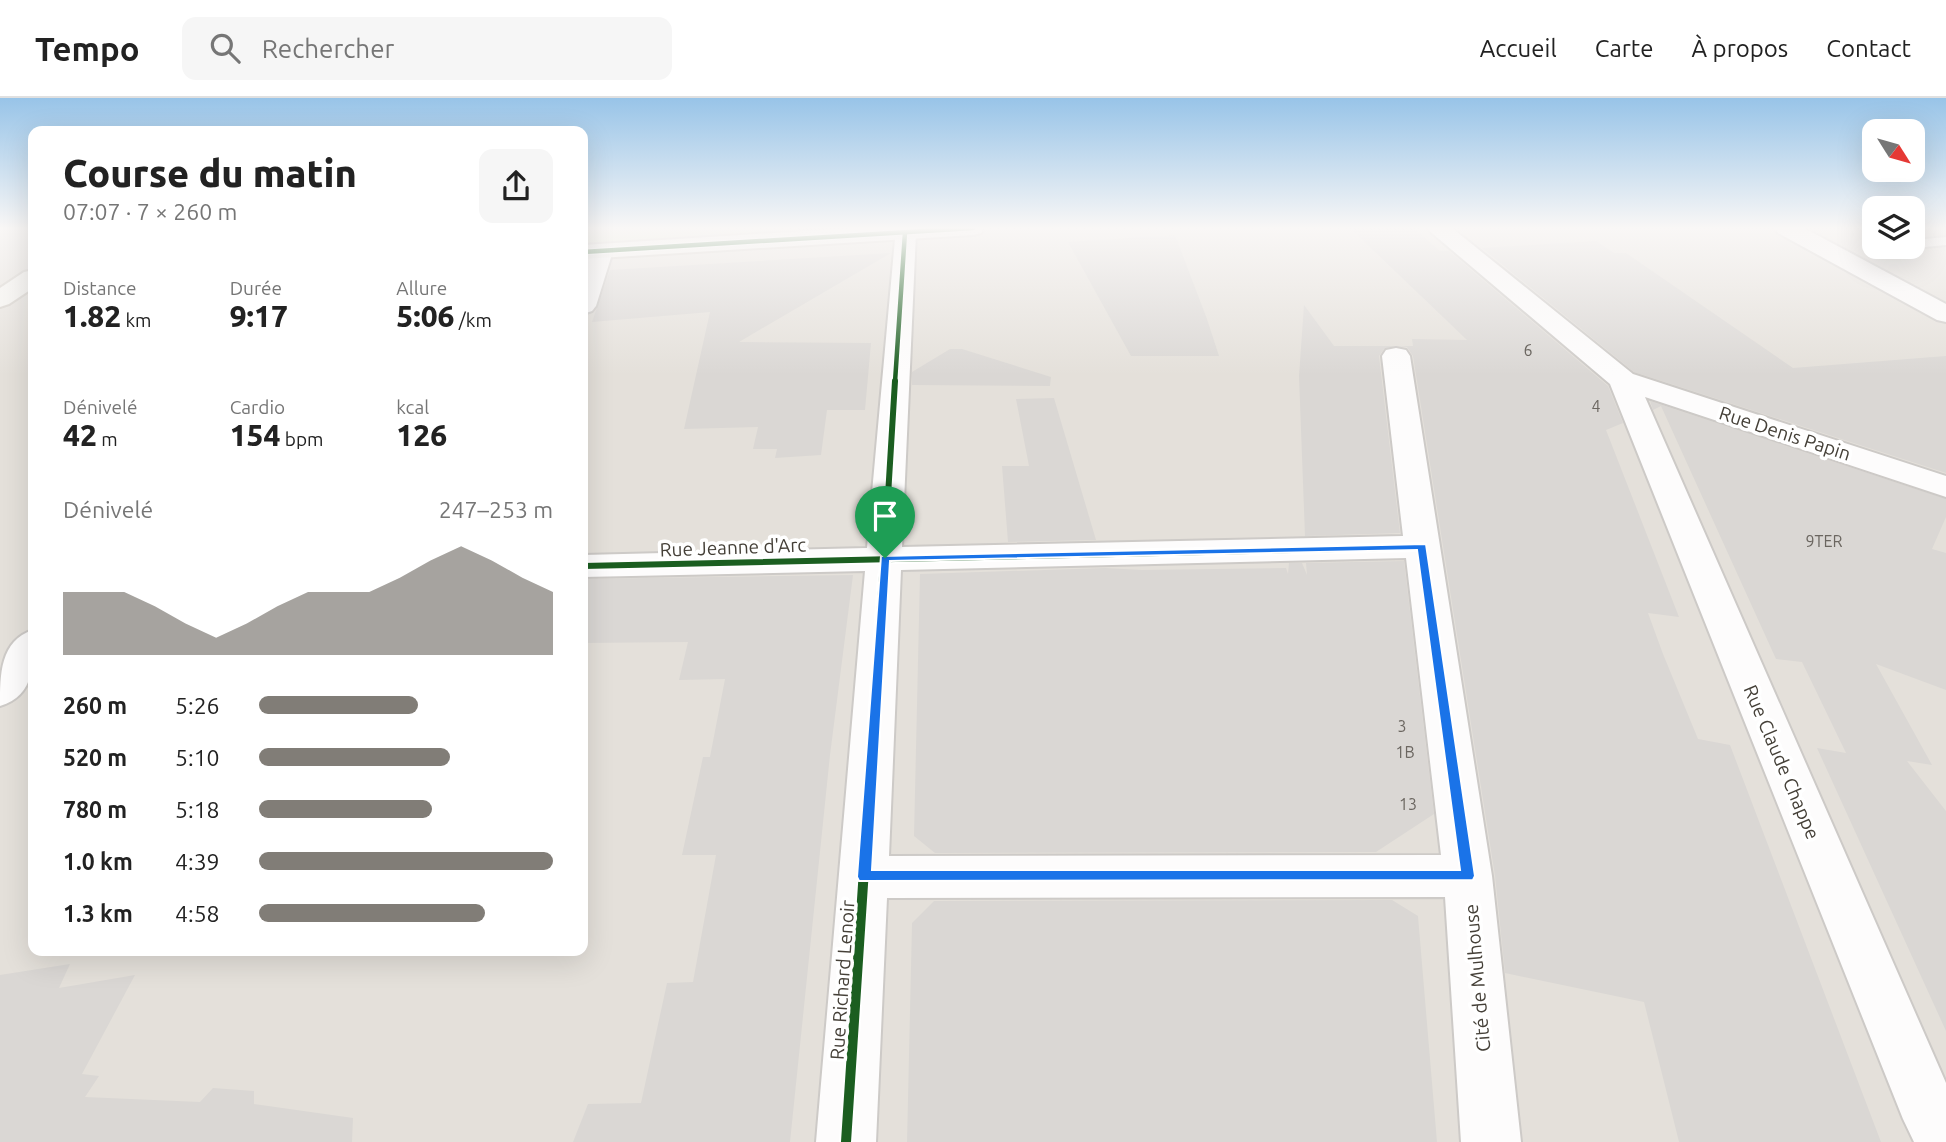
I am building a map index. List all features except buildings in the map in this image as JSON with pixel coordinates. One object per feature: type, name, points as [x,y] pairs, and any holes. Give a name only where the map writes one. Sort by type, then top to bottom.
[{"type":"street","name":"Rue Richard Lenoir","points":[[846,1142],[902,277]]},
{"type":"street","points":[[1496,277],[1623,380]]},
{"type":"street","points":[[1876,277],[1946,314]]},
{"type":"street","name":"Cité de Mulhouse","points":[[1396,356],[1468,876],[1491,1142]]},
{"type":"street","name":"Rue Denis Papin","points":[[1623,380],[1946,487]]},
{"type":"street","name":"Rue Claude Chappe","points":[[1623,380],[1923,1099],[1945,1142]]},
{"type":"street","name":"Rue Jeanne d'Arc","points":[[588,566],[1422,547]]},
{"type":"street","points":[[0,691],[28,651]]},
{"type":"street","points":[[864,877],[1468,876]]},
{"type":"shaded area","points":[[0,277],[28,277],[28,956],[588,956],[588,277],[1946,277],[1946,1142],[0,1142]]},
{"type":"cycle path","points":[[846,1142],[902,277]]},
{"type":"cycle path","points":[[588,566],[1422,547]]},
{"type":"route","points":[[1422,547],[1468,876],[864,877],[885,558],[1422,547]]}]
